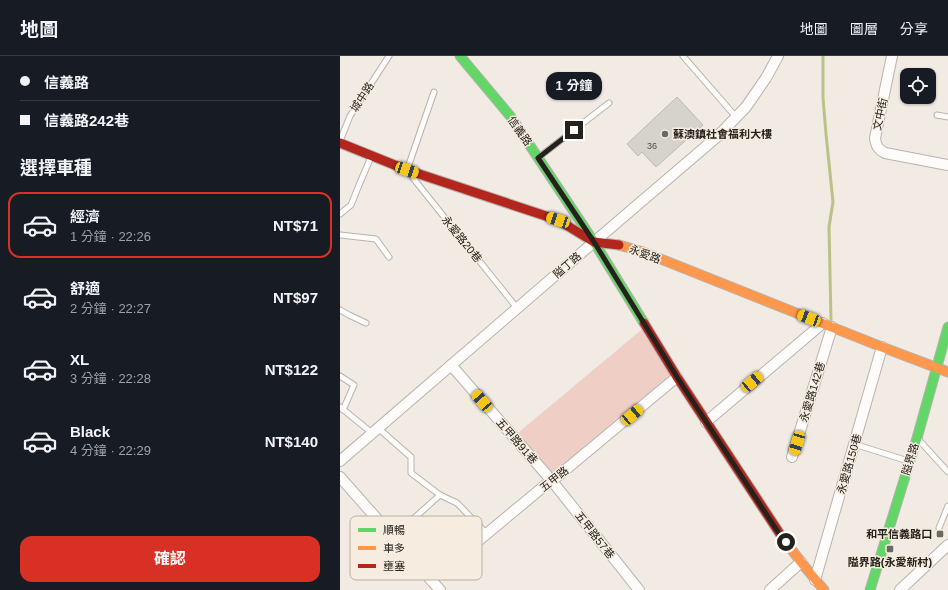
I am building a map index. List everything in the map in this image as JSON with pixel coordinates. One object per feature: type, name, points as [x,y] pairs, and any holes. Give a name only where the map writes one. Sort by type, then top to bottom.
[{"type":"street","name":"信義路","points":[[460,56],[511,117],[594,242],[677,377],[778,532],[824,590]]},
{"type":"street","name":"隘丁路","points":[[340,460],[718,136],[746,107],[766,78],[778,56]]},
{"type":"street","name":"文中街","points":[[892,56],[875,138],[876,145],[879,150],[885,153],[948,165]]},
{"type":"street","name":"永愛路","points":[[340,142],[407,170],[558,220],[594,242],[616,244],[643,252],[948,372]]},
{"type":"street","points":[[706,422],[828,325]]},
{"type":"street","name":"永愛路142巷","points":[[792,457],[828,325]]},
{"type":"street","name":"隘界路","points":[[870,590],[917,438],[948,327]]},
{"type":"street","name":"永愛路150巷","points":[[815,580],[882,347]]},
{"type":"street","name":"五甲路91巷","points":[[451,365],[552,481]]},
{"type":"street","name":"五甲路","points":[[482,538],[677,377]]},
{"type":"street","points":[[340,477],[374,516]]},
{"type":"street","name":"五甲路57巷","points":[[552,481],[639,590]]},
{"type":"street","points":[[900,590],[948,545]]},
{"type":"street","points":[[770,590],[801,562]]},
{"type":"street","points":[[431,580],[440,590]]},
{"type":"lane","name":"城中路","points":[[340,142],[350,116],[389,56]]},
{"type":"lane","points":[[683,56],[736,117]]},
{"type":"lane","points":[[407,170],[434,92]]},
{"type":"lane","points":[[538,158],[609,103]]},
{"type":"lane","points":[[937,115],[948,117]]},
{"type":"lane","points":[[340,214],[351,206],[358,185],[372,156]]},
{"type":"lane","name":"永愛路20巷","points":[[407,170],[517,308]]},
{"type":"lane","points":[[340,235],[376,239],[389,257]]},
{"type":"lane","points":[[340,310],[366,323]]},
{"type":"lane","points":[[340,376],[354,385],[342,408],[411,457],[411,473],[440,495],[457,503],[470,516]]},
{"type":"lane","points":[[917,438],[948,472]]},
{"type":"lane","points":[[854,444],[909,461]]},
{"type":"lane","points":[[416,516],[440,495]]},
{"type":"lane","points":[[939,528],[948,506]]},
{"type":"lane","points":[[482,529],[487,534]]},
{"type":"shaded area","points":[[646,326],[677,377],[552,481],[513,437]]},
{"type":"building","name":"蘇澳鎮社會福利大樓","points":[[677,97],[703,125],[656,167],[642,152],[638,156],[627,144]]},
{"type":"waterway","points":[[823,56],[823,98],[833,202],[829,227],[831,320]]},
{"type":"traffic: fast","points":[[460,56],[511,117],[594,242],[644,323]]},
{"type":"traffic: fast","points":[[870,590],[917,438],[948,327]]},
{"type":"traffic: slow","points":[[619,245],[643,252],[948,372]]},
{"type":"traffic: slow","points":[[782,537],[824,590]]},
{"type":"traffic: jam","points":[[340,143],[407,170],[558,220],[594,242],[619,245]]},
{"type":"traffic: jam","points":[[644,323],[677,377],[782,537]]},
{"type":"place","name":"蘇澳鎮社會福利大樓","points":[[665,134]]},
{"type":"place","name":"和平信義路口","points":[[940,534]]},
{"type":"place","name":"隘界路(永愛新村)","points":[[890,549]]},
{"type":"route","points":[[574,130],[538,158],[594,242],[706,422],[786,542]]}]
